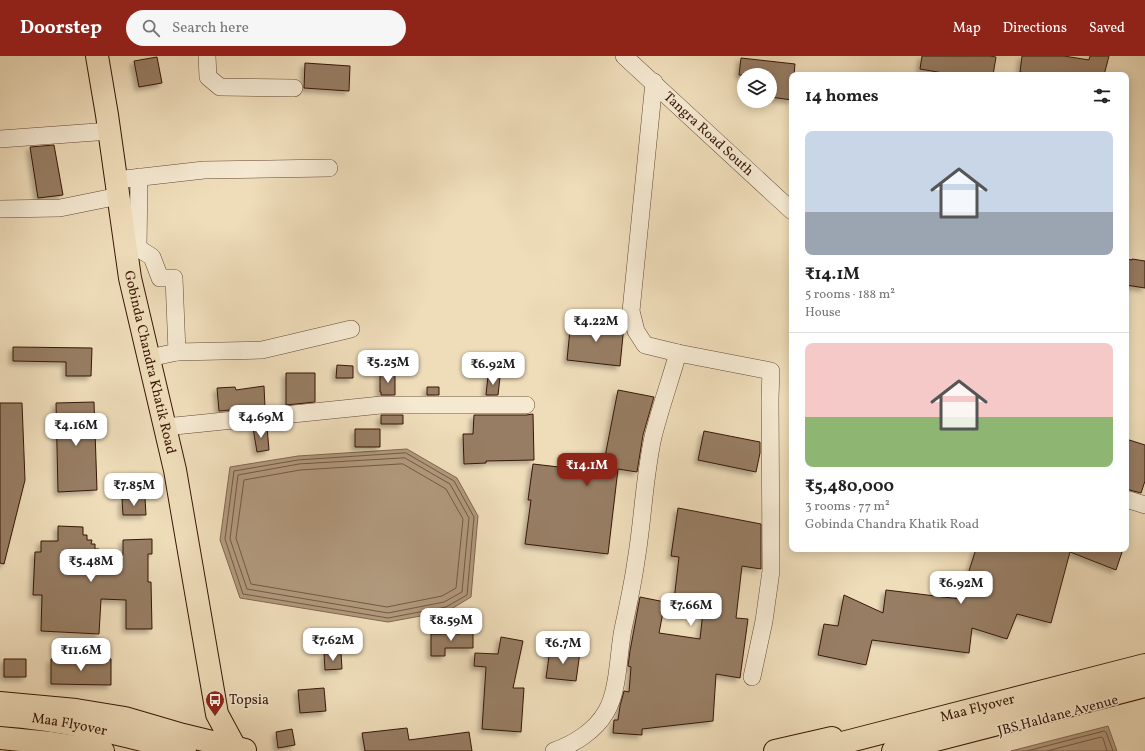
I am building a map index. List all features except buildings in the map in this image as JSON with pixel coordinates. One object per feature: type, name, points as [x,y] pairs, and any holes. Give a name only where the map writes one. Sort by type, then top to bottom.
[{"type":"main road","name":"Gobinda Chandra Khatik Road","points":[[97,56],[110,131],[130,278],[175,470],[218,714]]},
{"type":"main road","points":[[775,751],[880,727],[1145,660]]},
{"type":"main road","name":"Maa Flyover","points":[[811,751],[1145,665]]},
{"type":"main road","name":"Maa Flyover","points":[[893,751],[1145,686]]},
{"type":"main road","name":"JBS Haldane Avenue","points":[[924,751],[1145,693]]},
{"type":"main road","points":[[0,703],[76,710],[125,718],[209,746],[241,750]]},
{"type":"main road","points":[[209,746],[218,714]]},
{"type":"main road","points":[[218,714],[241,750]]},
{"type":"main road","name":"Maa Flyover","points":[[0,715],[50,720],[119,734],[185,751]]},
{"type":"main road","name":"Maa Flyover","points":[[0,738],[44,742],[103,751]]},
{"type":"street","points":[[207,56],[208,78],[220,87],[294,88]]},
{"type":"street","name":"Tangra Road South","points":[[624,56],[654,82],[789,209]]},
{"type":"street","points":[[654,82],[631,311],[636,331],[645,345],[771,371],[771,571],[764,620],[752,677]]},
{"type":"street","points":[[0,139],[110,131]]},
{"type":"street","points":[[0,209],[60,208],[117,188],[139,177],[204,170],[329,168]]},
{"type":"street","points":[[139,177],[138,248],[152,257],[160,278],[174,278],[176,352]]},
{"type":"street","points":[[149,358],[176,352],[262,350],[351,329]]},
{"type":"street","points":[[554,751],[566,747],[588,733],[606,712],[611,700],[636,561],[653,438],[678,353]]},
{"type":"street","points":[[165,427],[381,405],[526,405]]},
{"type":"street","points":[[1129,500],[1145,505]]},
{"type":"water","points":[[407,449],[457,478],[478,516],[471,597],[448,611],[388,622],[240,598],[220,540],[230,467],[298,456]]},
{"type":"water","points":[[1108,726],[1117,751],[1011,751]]},
{"type":"place","name":"Topsia","points":[[215,717]]}]
